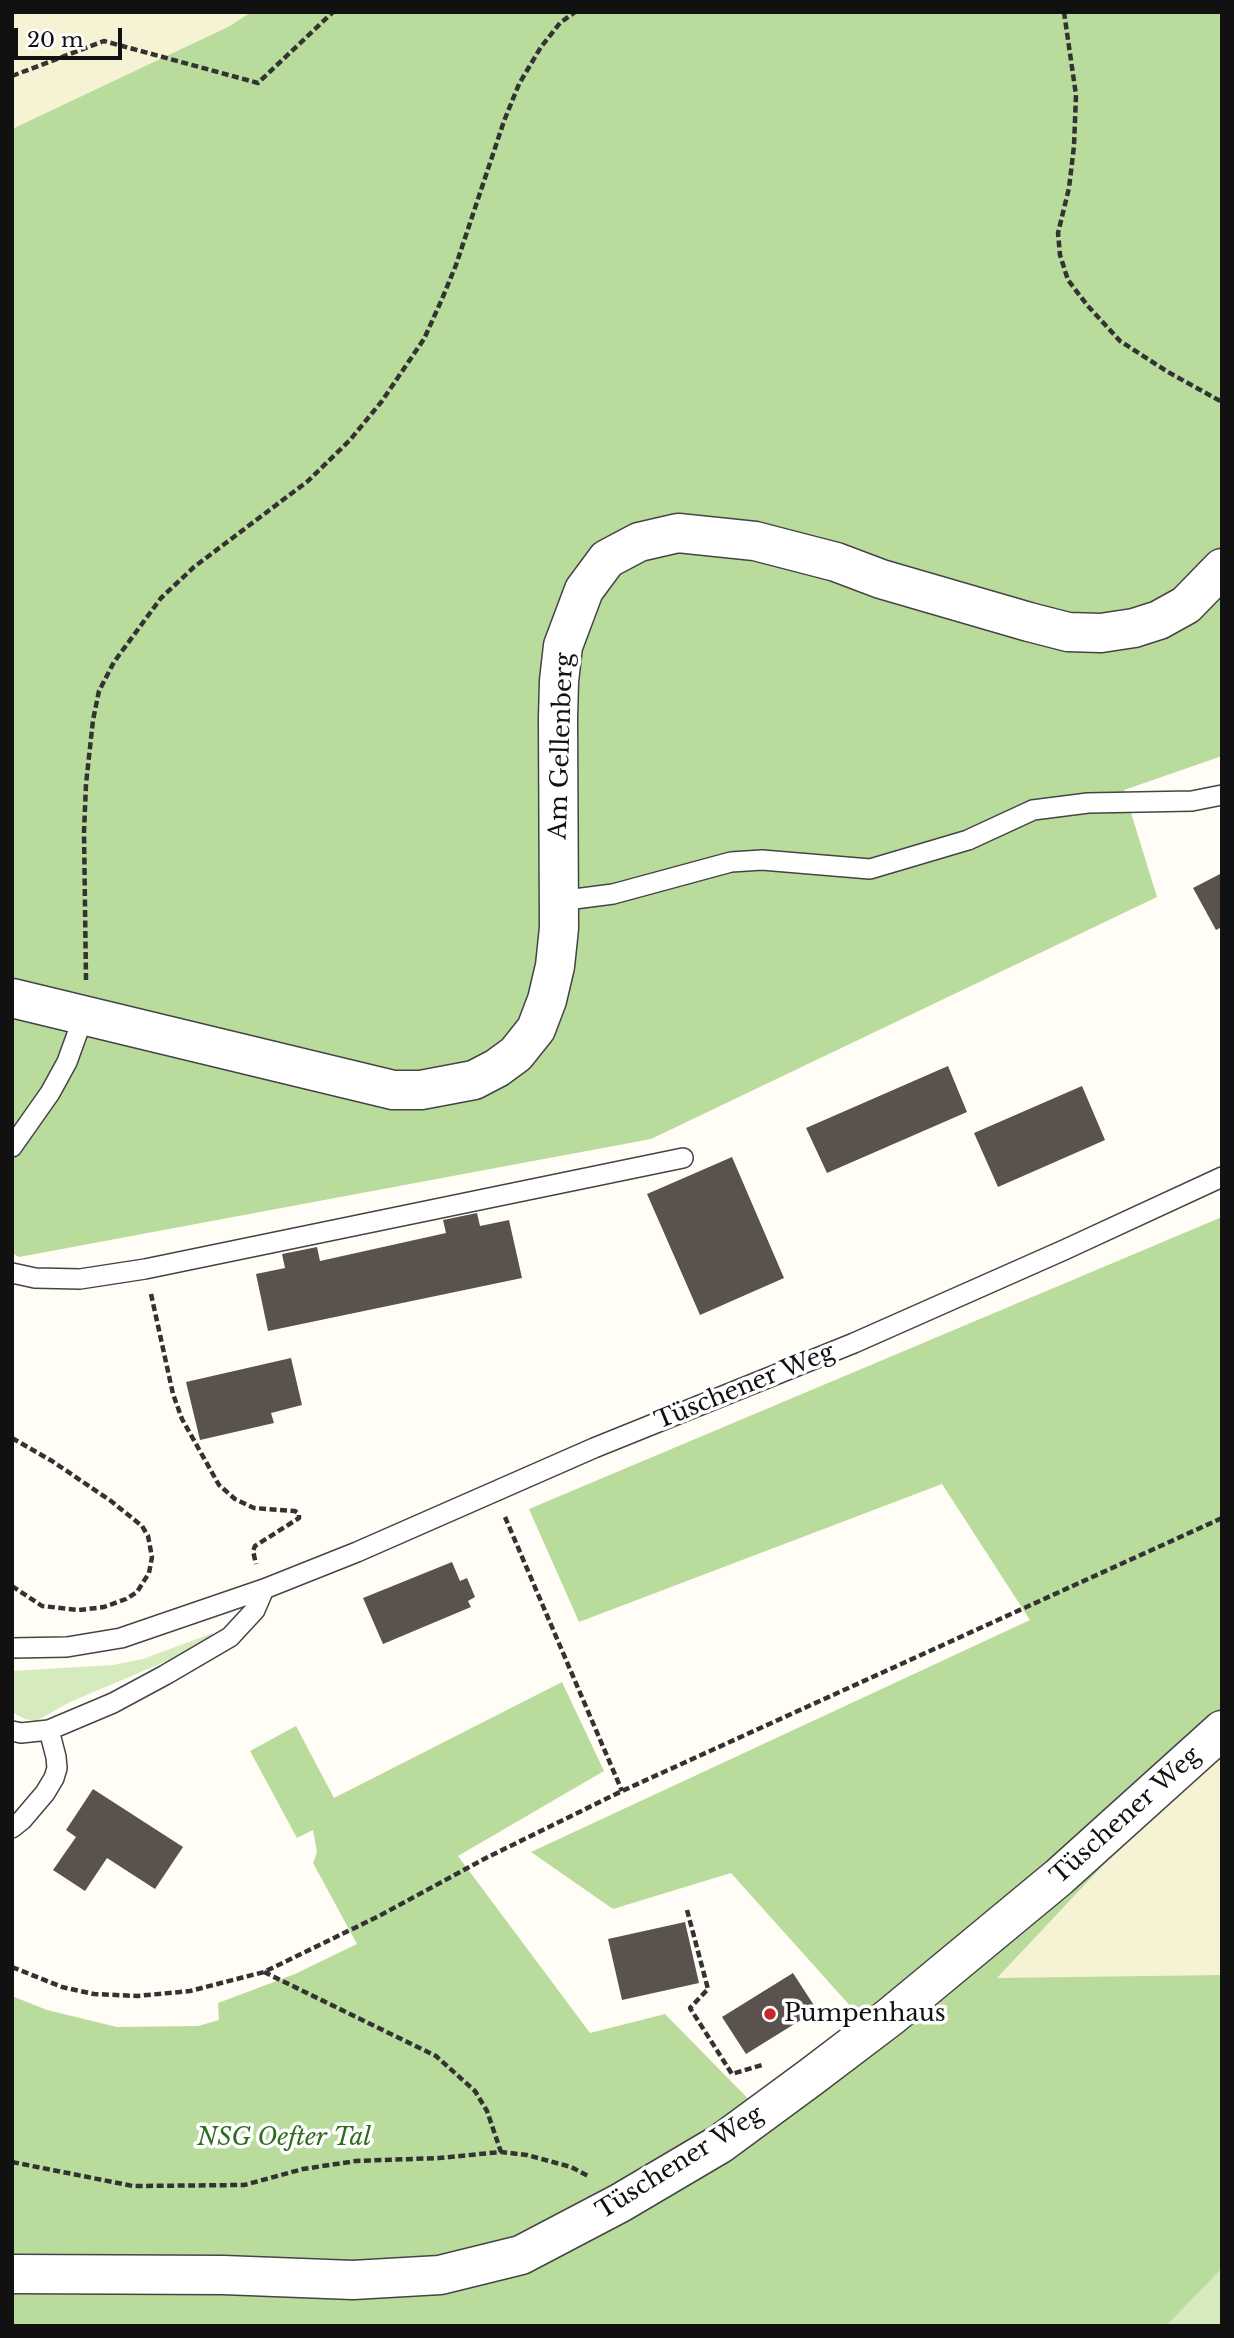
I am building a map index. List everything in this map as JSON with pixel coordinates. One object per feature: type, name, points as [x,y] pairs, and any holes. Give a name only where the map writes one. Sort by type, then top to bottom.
[{"type":"street","name":"Am Gellenberg","points":[[12,998],[393,1090],[421,1090],[474,1080],[516,1054],[536,1029],[547,1000],[555,966],[559,901],[558,718],[563,646],[584,590],[607,559],[639,542],[678,533],[755,541],[795,550],[881,579],[1068,632],[1134,628],[1159,620],[1186,606],[1222,568]]},
{"type":"street","name":"Tüschener Weg","points":[[12,2274],[223,2275],[353,2280],[440,2275],[521,2255],[620,2203],[720,2144],[890,2017],[1059,1877],[1222,1730]]},
{"type":"lane","points":[[559,901],[613,894],[731,862],[762,860],[870,869],[968,840],[1033,810],[1088,803],[1192,801],[1222,795]]},
{"type":"lane","points":[[12,1147],[56,1083],[67,1062],[83,1016]]},
{"type":"lane","points":[[12,1273],[35,1278],[80,1279],[145,1269],[682,1158]]},
{"type":"lane","name":"Tüschener Weg","points":[[12,1648],[67,1647],[121,1638],[264,1589],[357,1552],[594,1448],[854,1343],[1222,1177]]},
{"type":"lane","points":[[12,1731],[49,1730],[113,1703],[230,1637],[255,1610],[264,1589]]},
{"type":"lane","points":[[12,1828],[30,1811],[54,1778],[57,1757],[49,1730]]},
{"type":"path","points":[[12,76],[104,41],[258,83],[333,12]]},
{"type":"path","points":[[83,1016],[87,1003],[84,832],[86,784],[99,691],[114,662],[161,598],[194,567],[308,481],[350,440],[382,401],[424,339],[438,309],[519,85],[541,47],[560,23],[575,12]]},
{"type":"path","points":[[1064,12],[1076,95],[1070,178],[1058,233],[1060,255],[1068,280],[1120,341],[1222,402]]},
{"type":"path","points":[[145,1269],[173,1394],[182,1419],[219,1485],[254,1508],[299,1514],[299,1518],[254,1546],[258,1568]]},
{"type":"path","points":[[12,1438],[71,1474],[142,1526],[148,1536],[152,1557],[149,1573],[136,1592],[104,1607],[79,1610],[42,1605],[12,1586]]},
{"type":"path","points":[[505,1517],[622,1791]]},
{"type":"path","points":[[12,1967],[62,1987],[94,1994],[125,1996],[190,1991],[264,1972],[622,1791],[1222,1518]]},
{"type":"path","points":[[687,1910],[708,1989],[690,2008],[733,2074]]},
{"type":"path","points":[[264,1972],[436,2056],[475,2091],[488,2111],[501,2152]]},
{"type":"path","points":[[12,2162],[133,2186],[244,2185],[303,2169],[356,2161],[439,2158],[501,2152],[527,2155],[570,2167],[596,2180],[620,2203]]},
{"type":"shaded area","points":[[12,12],[251,12],[230,26],[12,129]]},
{"type":"shaded area","points":[[1222,1739],[1222,1975],[996,1979]]},
{"type":"green space","points":[[251,12],[1222,12],[1222,756],[1124,790],[1157,897],[651,1139],[19,1257],[12,1253],[12,129],[230,26]]},
{"type":"green space","name":"NSG Oefter Tal","points":[[1222,1217],[1222,1739],[997,1978],[1222,1975],[1222,2268],[1166,2326],[12,2326],[12,1996],[47,2010],[117,2027],[198,2026],[219,2020],[218,2003],[295,1974],[357,1944],[313,1863],[317,1852],[313,1830],[297,1838],[250,1751],[296,1726],[334,1798],[562,1682],[604,1771],[458,1856],[590,2033],[665,2014],[769,2120],[878,2037],[731,1873],[613,1909],[531,1852],[1030,1620],[942,1484],[579,1622],[529,1509]]},
{"type":"green space","points":[[213,1633],[207,1644],[70,1702],[36,1721],[12,1712],[12,1671],[113,1665],[143,1659]]},
{"type":"green space","points":[[1222,2267],[1222,2326],[1166,2326]]},
{"type":"building","points":[[1222,873],[1222,927],[1216,930],[1193,888]]},
{"type":"building","points":[[948,1066],[967,1112],[827,1173],[806,1128]]},
{"type":"building","points":[[1082,1086],[1105,1140],[998,1187],[974,1133]]},
{"type":"building","points":[[732,1157],[784,1278],[700,1315],[647,1194]]},
{"type":"building","points":[[477,1213],[480,1226],[509,1220],[522,1278],[268,1331],[256,1274],[285,1268],[282,1254],[317,1247],[320,1261],[446,1233],[443,1220]]},
{"type":"building","points":[[291,1358],[302,1405],[271,1413],[274,1423],[200,1440],[186,1382]]},
{"type":"building","points":[[452,1562],[460,1581],[467,1578],[475,1597],[468,1601],[471,1607],[383,1644],[363,1598]]},
{"type":"building","points":[[93,1789],[183,1847],[155,1889],[107,1858],[85,1891],[53,1870],[76,1837],[66,1830]]},
{"type":"building","points":[[685,1922],[699,1983],[622,2000],[608,1939]]},
{"type":"building","name":"Pumpenhaus","points":[[793,1973],[817,2010],[746,2054],[722,2017]]},
{"type":"place","name":"Pumpenhaus","points":[[770,2014]]}]
